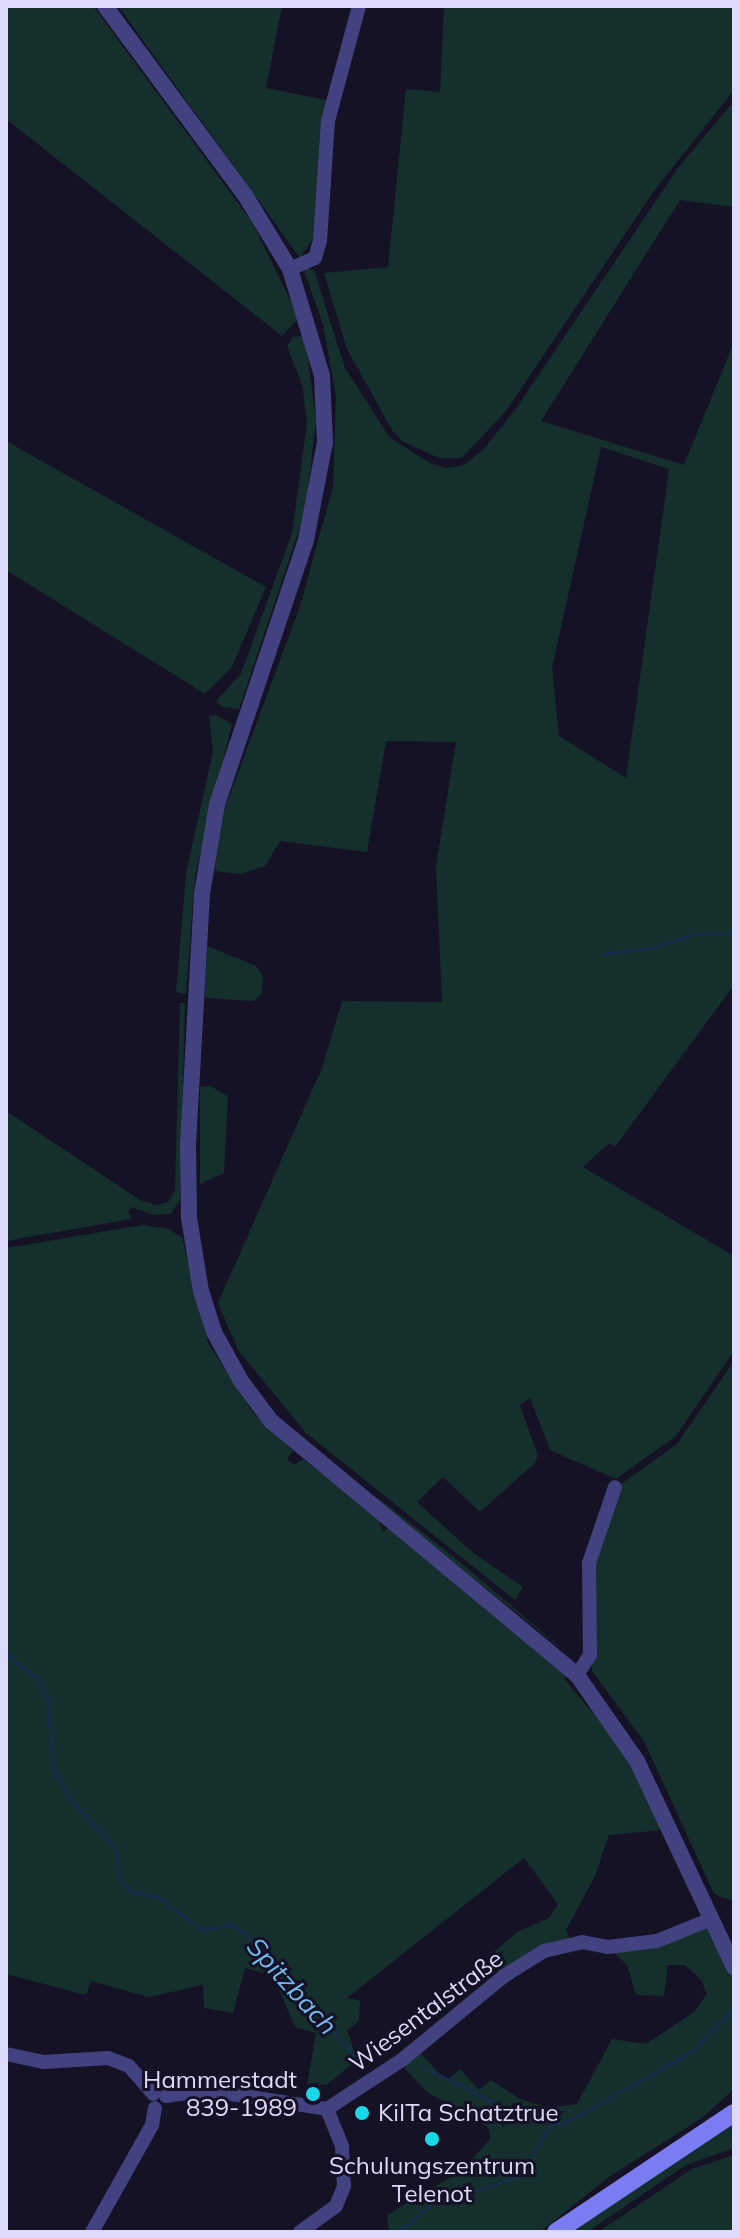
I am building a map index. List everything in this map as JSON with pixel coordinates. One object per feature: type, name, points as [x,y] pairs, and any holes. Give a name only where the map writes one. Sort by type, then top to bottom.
[{"type":"main road","points":[[556,2232],[734,2113]]},
{"type":"street","points":[[105,6],[245,195],[290,269],[322,376],[325,442],[306,540],[217,804],[202,894],[189,1087],[194,1259],[214,1332],[241,1381],[271,1421],[577,1675],[637,1761],[709,1920],[734,1967]]},
{"type":"street","points":[[290,269],[315,258],[320,241],[328,121],[359,6]]},
{"type":"street","points":[[577,1675],[590,1655],[589,1563],[615,1487]]},
{"type":"street","name":"Wiesentalstraße","points":[[327,2109],[414,2051],[504,1976],[544,1951],[582,1942],[608,1947],[657,1941],[709,1920]]},
{"type":"street","points":[[6,2054],[44,2062],[108,2058],[129,2066],[158,2099]]},
{"type":"street","points":[[158,2099],[206,2090],[327,2109],[342,2146],[344,2186],[336,2206],[300,2232]]},
{"type":"street","points":[[92,2232],[152,2125],[158,2099]]},
{"type":"green space","points":[[6,6],[93,6],[252,222],[299,318],[282,336],[6,119]]},
{"type":"green space","points":[[118,6],[282,6],[266,88],[326,100],[314,237],[300,258]]},
{"type":"green space","points":[[444,6],[734,6],[734,90],[654,191],[506,411],[462,458],[439,458],[402,441],[392,430],[347,349],[324,273],[388,267],[406,89],[440,92]]},
{"type":"green space","points":[[734,101],[734,207],[680,200],[541,421],[684,465],[734,342],[734,985],[615,1147],[609,1143],[583,1167],[734,1256],[734,1351],[676,1436],[616,1479],[550,1450],[530,1398],[520,1405],[538,1456],[534,1464],[480,1512],[443,1477],[417,1502],[472,1552],[523,1587],[515,1600],[306,1433],[238,1350],[218,1303],[322,1068],[342,1001],[442,1002],[436,866],[456,742],[386,741],[367,852],[280,841],[265,866],[240,874],[215,871],[221,819],[300,606],[333,487],[336,397],[323,324],[303,268],[314,270],[345,368],[390,438],[430,463],[446,468],[464,465],[484,449],[517,407],[678,168]],"holes":[[[601,447],[669,469],[626,778],[559,736],[552,668]]]},
{"type":"green space","points":[[305,336],[316,422],[305,512],[239,709],[223,707],[216,701],[241,674],[292,533],[307,423],[302,384],[287,346],[293,337]]},
{"type":"green space","points":[[6,441],[266,587],[232,667],[205,694],[6,570]]},
{"type":"green space","points":[[216,715],[232,724],[195,875],[186,994],[176,992],[186,873],[213,752],[209,716]]},
{"type":"green space","points":[[207,946],[256,966],[263,977],[262,994],[253,1001],[205,998]]},
{"type":"green space","points":[[180,1003],[185,1003],[180,1200],[171,1214],[152,1215],[133,1207],[128,1210],[131,1219],[6,1241],[6,1111],[140,1200],[156,1205],[168,1202],[175,1190]]},
{"type":"green space","points":[[210,1086],[228,1096],[224,1173],[200,1184],[200,1087]]},
{"type":"green space","points":[[143,1225],[169,1229],[182,1238],[208,1343],[254,1414],[293,1451],[287,1459],[294,1465],[303,1459],[378,1518],[383,1532],[389,1527],[568,1676],[564,1679],[627,1753],[663,1830],[609,1835],[595,1876],[566,1930],[572,1943],[504,1976],[486,1959],[517,1932],[549,1918],[558,1904],[524,1858],[347,1998],[360,2001],[359,2021],[347,2030],[357,2060],[326,2085],[307,2085],[316,2033],[295,2027],[273,1976],[245,1968],[233,2013],[204,2008],[203,1985],[149,1997],[91,1981],[86,1995],[6,1974],[6,1248]]},
{"type":"green space","points":[[734,1361],[732,1901],[714,1894],[645,1743],[592,1671],[596,1550],[621,1484],[677,1444]]},
{"type":"green space","points":[[378,1498],[454,1557],[573,1658],[376,1500]]},
{"type":"green space","points":[[709,1920],[734,1966],[734,2089],[702,2118],[610,2176],[540,2232],[389,2232],[387,2215],[464,2169],[490,2139],[489,2129],[478,2119],[428,2093],[402,2066],[419,2051],[446,2081],[460,2069],[479,2090],[491,2080],[520,2099],[549,2108],[577,2104],[612,2039],[646,2044],[694,2012],[707,1994],[701,1980],[685,1965],[668,1965],[664,1996],[636,1995],[627,1965],[608,1947]]},
{"type":"green space","points":[[734,2123],[734,2148],[686,2165],[587,2232],[570,2232]]},
{"type":"green space","points":[[734,2155],[734,2232],[598,2232],[692,2169]]},
{"type":"waterway","points":[[602,954],[650,948],[694,934],[734,933]]},
{"type":"waterway","name":"Spitzbach","points":[[6,1653],[38,1680],[47,1696],[53,1767],[72,1801],[116,1849],[119,1879],[131,1891],[158,1897],[197,1927],[206,1930],[231,1924],[247,1935],[282,1969],[357,2060]]},
{"type":"waterway","points":[[423,2067],[508,2110],[561,2125],[691,2052],[730,2012]]},
{"type":"waterway","points":[[399,2232],[438,2198],[460,2196],[519,2176],[550,2125]]},
{"type":"place","name":"Hammerstadt 839-1989","points":[[313,2094]]},
{"type":"place","name":"KiITa Schatztrue","points":[[362,2113]]},
{"type":"place","name":"Schulungszentrum Telenot","points":[[432,2139]]}]
